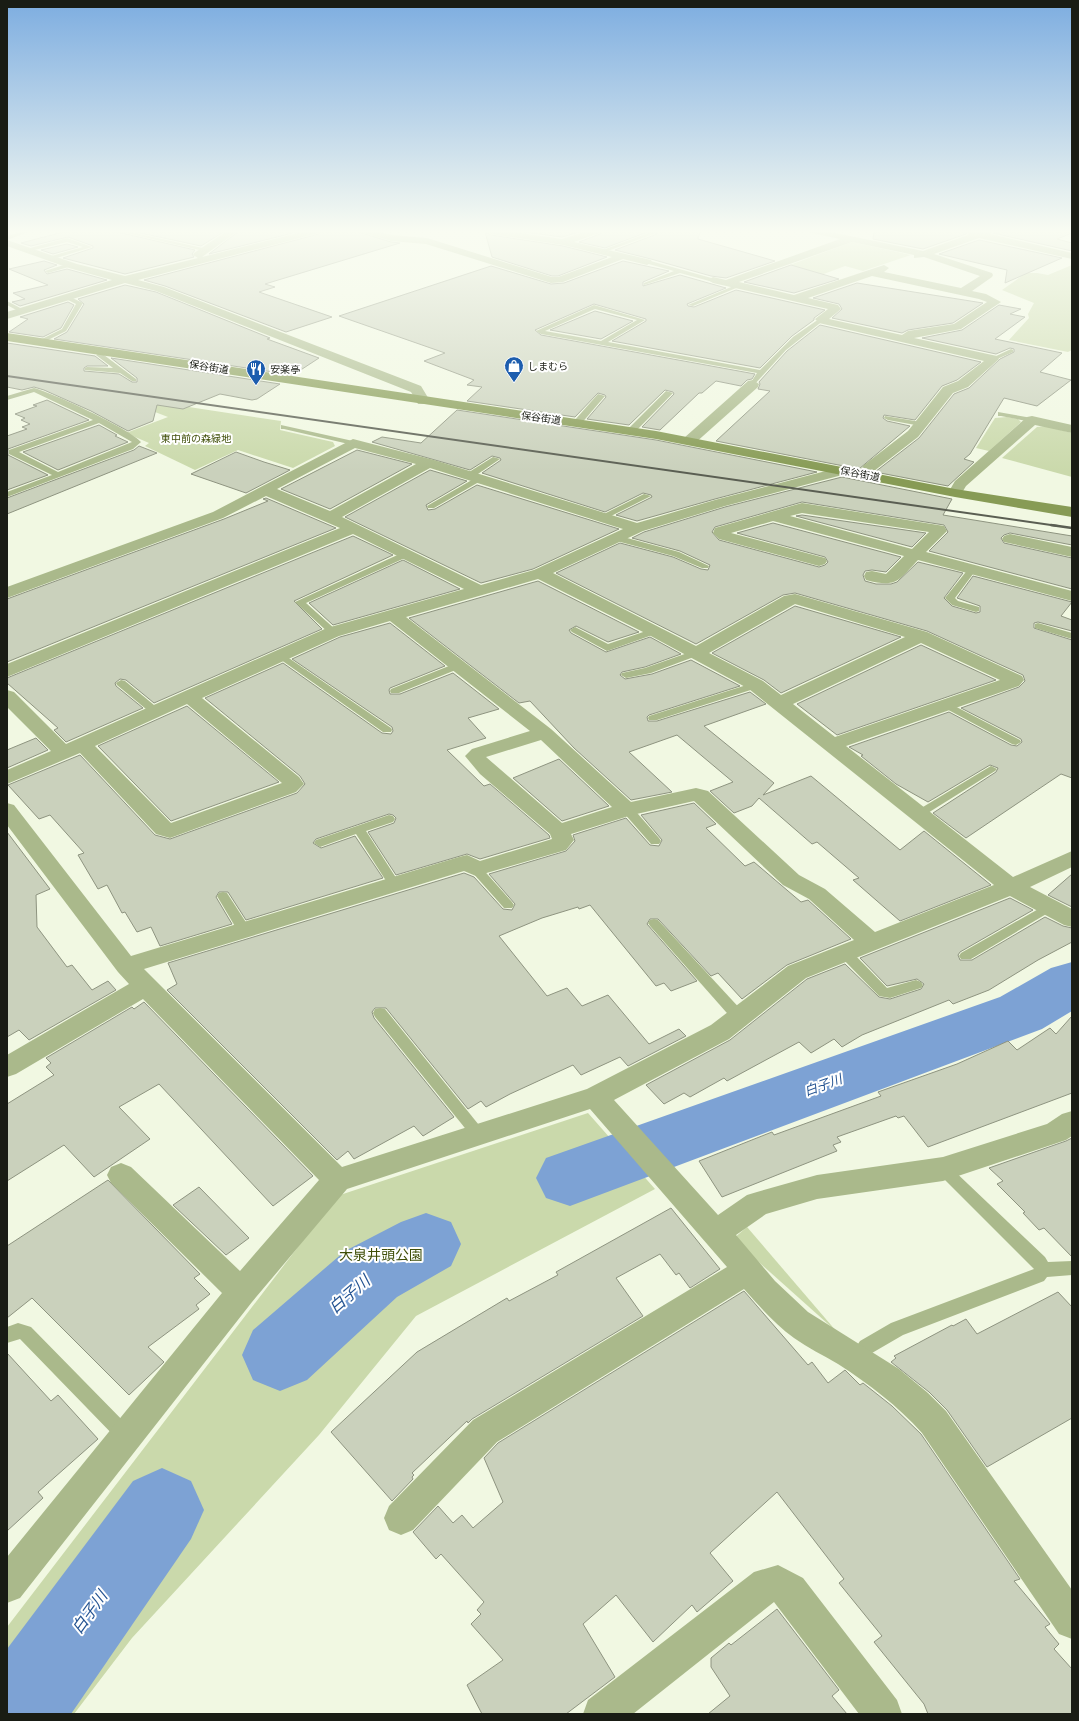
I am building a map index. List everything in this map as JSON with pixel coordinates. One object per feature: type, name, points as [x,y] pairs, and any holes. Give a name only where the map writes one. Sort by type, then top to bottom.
[{"type":"main road","name":"保谷街道","points":[[7,337],[42,341],[631,431],[955,493],[1072,512]]},
{"type":"street","points":[[7,316],[21,311]]},
{"type":"street","points":[[217,311],[416,390],[423,400]]},
{"type":"street","points":[[821,320],[832,311]]},
{"type":"street","points":[[897,337],[957,327],[981,311]]},
{"type":"street","points":[[821,320],[993,359]]},
{"type":"street","points":[[863,475],[869,468],[913,434],[948,390],[964,384],[993,359]]},
{"type":"street","points":[[689,441],[753,384]]},
{"type":"street","points":[[955,493],[960,484],[1032,420],[1072,429]]},
{"type":"street","points":[[7,593],[218,515],[353,443],[429,463],[637,528]]},
{"type":"street","points":[[331,517],[429,463]]},
{"type":"street","points":[[7,778],[333,632],[394,616],[540,573],[637,528],[720,503],[840,471]]},
{"type":"street","points":[[265,490],[300,503],[331,517],[404,555],[479,590]]},
{"type":"street","points":[[720,503],[1072,596]]},
{"type":"street","points":[[819,561],[721,533],[723,530],[770,516],[796,509],[808,508],[938,529],[939,531],[891,578],[883,579],[872,576]]},
{"type":"street","points":[[7,671],[353,528]]},
{"type":"street","points":[[1010,539],[1072,552]]},
{"type":"street","points":[[540,573],[655,631],[756,686],[780,703],[1011,887],[1072,919]]},
{"type":"street","points":[[696,653],[790,600],[800,600],[921,636],[1015,680],[832,744]]},
{"type":"street","points":[[394,616],[459,665],[544,734],[627,810]]},
{"type":"street","points":[[780,703],[921,636]]},
{"type":"street","points":[[7,696],[63,752]]},
{"type":"street","points":[[82,744],[164,829],[170,831],[282,791],[294,784],[190,697]]},
{"type":"street","points":[[126,966],[467,862],[476,869],[558,845],[563,840],[559,832],[489,771],[476,759],[475,756],[479,753],[544,734]]},
{"type":"street","points":[[559,832],[627,810],[690,794],[701,796],[790,880],[817,894],[871,942]]},
{"type":"street","points":[[7,810],[126,966],[336,1180]]},
{"type":"street","points":[[7,1584],[241,1292],[336,1180],[596,1096],[629,1081],[720,1032],[797,972],[1011,887],[1072,858]]},
{"type":"street","points":[[7,1067],[144,986]]},
{"type":"street","points":[[596,1096],[627,1136],[716,1233],[747,1270],[797,1322],[857,1359],[911,1400],[934,1422],[1072,1621]]},
{"type":"street","points":[[716,1233],[757,1204],[817,1187],[943,1169],[1056,1132],[1072,1122]]},
{"type":"street","points":[[120,1175],[241,1292]]},
{"type":"street","points":[[401,1518],[485,1431],[747,1270]]},
{"type":"street","points":[[602,1714],[767,1585],[778,1583],[790,1591],[883,1714]]},
{"type":"lane","points":[[42,341],[64,330],[75,311]]},
{"type":"lane","points":[[582,311],[539,331],[761,372]]},
{"type":"lane","points":[[602,343],[642,320],[612,311]]},
{"type":"lane","points":[[753,384],[761,372],[778,354],[821,320]]},
{"type":"lane","points":[[106,351],[99,355],[134,380]]},
{"type":"lane","points":[[993,359],[1011,351]]},
{"type":"lane","points":[[87,369],[122,371]]},
{"type":"lane","points":[[7,398],[34,390],[77,409],[97,421],[130,436],[137,442],[130,447],[7,495]]},
{"type":"lane","points":[[631,431],[669,393]]},
{"type":"lane","points":[[577,423],[601,396]]},
{"type":"lane","points":[[1001,414],[1032,420]]},
{"type":"lane","points":[[888,418],[921,424]]},
{"type":"lane","points":[[9,452],[97,421]]},
{"type":"lane","points":[[284,427],[353,443]]},
{"type":"lane","points":[[9,452],[58,476]]},
{"type":"lane","points":[[431,506],[474,477],[496,459]]},
{"type":"lane","points":[[602,517],[647,496]]},
{"type":"lane","points":[[616,538],[676,554],[705,566]]},
{"type":"lane","points":[[333,632],[300,602],[404,555]]},
{"type":"lane","points":[[972,570],[950,598],[955,603],[976,609]]},
{"type":"lane","points":[[1038,626],[1072,636]]},
{"type":"lane","points":[[575,630],[607,648],[655,631]]},
{"type":"lane","points":[[626,675],[647,671],[696,653]]},
{"type":"lane","points":[[280,655],[387,730]]},
{"type":"lane","points":[[395,691],[459,665]]},
{"type":"lane","points":[[121,683],[156,712]]},
{"type":"lane","points":[[653,718],[756,686]]},
{"type":"lane","points":[[945,704],[1016,742]]},
{"type":"lane","points":[[919,813],[991,769]]},
{"type":"lane","points":[[627,810],[655,841]]},
{"type":"lane","points":[[320,843],[389,819]]},
{"type":"lane","points":[[359,829],[394,884]]},
{"type":"lane","points":[[476,869],[508,905]]},
{"type":"lane","points":[[223,896],[244,930]]},
{"type":"lane","points":[[966,956],[1049,907]]},
{"type":"lane","points":[[654,923],[739,1017]]},
{"type":"lane","points":[[845,953],[884,993],[890,993],[916,986]]},
{"type":"lane","points":[[380,1013],[478,1134]]},
{"type":"lane","points":[[943,1169],[1039,1262],[1042,1270]]},
{"type":"lane","points":[[1042,1270],[1072,1268]]},
{"type":"lane","points":[[857,1359],[866,1347],[897,1329],[1038,1276],[1042,1270]]},
{"type":"lane","points":[[7,1335],[18,1331],[24,1334],[127,1436]]},
{"type":"green space","points":[[1029,311],[1072,311],[1072,350],[1068,352],[1009,340],[1029,318],[1028,314]]},
{"type":"green space","name":"東中前の森緑地","points":[[156,402],[281,421],[280,430],[333,442],[335,446],[293,468],[238,450],[195,470],[145,446],[149,443],[126,433],[168,417],[142,407]]},
{"type":"green space","points":[[1007,417],[1018,419],[1021,422],[989,451],[976,448],[995,418]]},
{"type":"green space","points":[[1045,426],[1072,433],[1072,477],[1002,458],[1037,427]]},
{"type":"green space","name":"大泉井頭公園","points":[[588,1113],[655,1189],[416,1316],[319,1435],[132,1638],[74,1714],[7,1714],[7,1627],[337,1196]]},
{"type":"green space","points":[[747,1227],[837,1332],[733,1239]]},
{"type":"building","points":[[38,311],[70,311],[61,328],[43,337],[9,332],[28,319],[20,317]]},
{"type":"building","points":[[80,311],[204,311],[270,338],[267,339],[319,358],[293,375],[54,339],[67,332]]},
{"type":"building","points":[[232,311],[315,311],[332,317],[286,332]]},
{"type":"building","points":[[353,311],[577,311],[535,330],[541,335],[755,374],[752,379],[747,380],[741,386],[716,381],[702,393],[699,393],[660,430],[642,427],[674,394],[673,392],[665,390],[629,425],[587,419],[606,397],[605,395],[598,393],[575,417],[467,401],[482,387],[467,385],[474,380],[424,361],[445,353],[339,316]]},
{"type":"building","points":[[594,311],[633,321],[601,339],[550,330]]},
{"type":"building","points":[[619,311],[823,311],[792,336],[760,368],[612,341],[646,321],[646,319]]},
{"type":"building","points":[[839,311],[971,311],[953,323],[908,330],[902,333],[832,318]]},
{"type":"building","points":[[990,311],[1016,311],[1010,314],[1025,317],[995,339],[1062,353],[1040,372],[1071,380],[1037,406],[1004,398],[970,454],[964,459],[974,462],[948,486],[875,472],[919,438],[954,394],[969,388],[1000,359],[1014,352],[1014,349],[1010,348],[996,354],[922,338],[962,330]]},
{"type":"building","points":[[820,325],[981,362],[957,380],[942,386],[915,420],[884,415],[883,418],[887,421],[910,426],[859,469],[716,441],[770,391],[758,389],[760,384],[759,382],[787,351]]},
{"type":"building","points":[[7,343],[95,356],[108,366],[87,366],[84,368],[84,371],[119,374],[132,382],[137,382],[137,378],[111,358],[280,384],[257,399],[252,400],[220,394],[183,409],[157,405],[153,421],[128,431],[91,411],[44,390],[34,387],[22,390],[7,387]]},
{"type":"building","points":[[47,400],[89,420],[8,449],[8,455],[48,475],[7,490],[7,436],[27,429],[22,427],[30,424],[21,420],[25,418],[15,414],[37,406],[33,405]]},
{"type":"building","points":[[457,410],[656,440],[817,472],[637,521],[616,515],[652,497],[651,495],[643,493],[605,512],[482,473],[501,460],[500,458],[492,456],[470,470],[372,442],[382,437],[421,443]]},
{"type":"building","points":[[99,425],[117,435],[115,436],[128,442],[58,470],[23,452]]},
{"type":"building","points":[[139,446],[157,453],[7,514],[7,498],[134,450]]},
{"type":"building","points":[[357,450],[412,464],[330,509],[281,489]]},
{"type":"building","points":[[236,452],[290,470],[246,493],[191,474]]},
{"type":"building","points":[[430,470],[467,481],[426,505],[428,510],[435,509],[477,485],[619,529],[533,569],[481,583],[345,517]]},
{"type":"building","points":[[842,477],[952,499],[943,515],[1072,536],[1072,545],[1010,533],[1001,538],[1004,543],[1072,558],[1072,589],[929,551],[948,532],[944,525],[802,502],[715,527],[712,532],[719,540],[819,567],[828,562],[825,557],[737,533],[773,523],[901,557],[886,572],[872,570],[865,571],[863,575],[865,581],[876,584],[891,584],[897,582],[918,562],[963,573],[944,598],[952,606],[976,613],[980,612],[980,606],[957,598],[973,576],[1072,602],[1061,616],[1072,620],[1072,631],[1038,622],[1034,623],[1034,628],[1072,640],[1072,778],[1061,774],[966,838],[933,813],[996,772],[998,768],[990,765],[928,802],[896,784],[861,756],[863,755],[849,747],[949,712],[1011,745],[1017,746],[1022,742],[1021,739],[961,708],[1019,687],[1025,681],[1023,675],[927,631],[795,593],[783,595],[696,644],[556,573],[620,543],[673,557],[701,569],[708,570],[710,565],[680,551],[632,538],[644,532],[725,507]]},
{"type":"building","points":[[266,498],[336,528],[7,662],[7,599],[224,519],[268,501],[263,499]]},
{"type":"building","points":[[802,515],[926,533],[912,547],[796,516]]},
{"type":"building","points":[[353,536],[393,555],[294,601],[322,629],[154,703],[126,680],[120,679],[115,683],[116,686],[143,708],[66,742],[54,730],[58,728],[7,683],[7,678]]},
{"type":"building","points":[[403,560],[460,589],[333,625],[309,603]]},
{"type":"building","points":[[538,581],[639,632],[608,642],[576,626],[569,630],[571,633],[606,652],[650,637],[681,654],[645,667],[622,672],[620,675],[625,679],[652,674],[691,660],[740,686],[649,715],[647,717],[648,721],[657,721],[750,692],[766,704],[704,726],[774,783],[763,795],[811,776],[900,850],[924,831],[991,885],[900,921],[853,880],[859,878],[817,842],[812,844],[759,798],[752,806],[734,813],[710,791],[733,782],[677,735],[629,752],[672,792],[631,800],[574,748],[530,701],[519,703],[409,618]]},
{"type":"building","points":[[795,606],[901,637],[781,693],[764,680],[712,653]]},
{"type":"building","points":[[390,623],[445,666],[390,688],[390,694],[400,694],[453,673],[499,709],[468,718],[486,738],[447,750],[484,786],[490,784],[549,835],[550,838],[480,859],[467,854],[396,875],[368,832],[394,823],[396,818],[389,814],[316,839],[313,843],[321,848],[355,836],[383,878],[246,920],[228,892],[219,892],[216,897],[232,924],[160,946],[151,927],[137,932],[125,912],[122,913],[107,885],[98,889],[78,855],[84,853],[50,815],[39,819],[8,785],[80,755],[155,835],[170,839],[297,793],[305,784],[300,776],[205,698],[283,663],[382,733],[391,734],[393,731],[392,727],[292,659],[340,637]]},
{"type":"building","points":[[921,645],[996,680],[837,735],[797,704]]},
{"type":"building","points":[[187,706],[279,782],[171,821],[98,746]]},
{"type":"building","points":[[36,738],[48,750],[7,768],[7,750]]},
{"type":"building","points":[[559,759],[609,806],[562,821],[513,778]]},
{"type":"building","points":[[694,803],[716,824],[706,828],[745,866],[754,862],[801,902],[808,900],[851,939],[787,965],[742,999],[718,973],[711,976],[658,919],[650,919],[647,924],[697,981],[671,991],[664,983],[656,986],[590,905],[579,909],[578,907],[542,918],[499,936],[547,996],[567,988],[582,1006],[608,995],[649,1044],[679,1029],[686,1036],[628,1066],[620,1057],[581,1075],[573,1065],[510,1094],[486,1107],[481,1101],[468,1109],[386,1008],[375,1008],[372,1012],[374,1018],[454,1117],[423,1136],[414,1126],[354,1159],[348,1151],[337,1160],[167,990],[177,984],[168,963],[464,873],[474,877],[503,909],[512,910],[515,904],[489,874],[566,851],[575,841],[573,835],[626,818],[650,845],[659,846],[662,840],[641,815]]},
{"type":"building","points":[[7,832],[50,889],[36,895],[37,927],[67,967],[72,965],[92,990],[108,981],[116,990],[29,1040],[19,1030],[7,1037]]},
{"type":"building","points":[[1072,874],[1072,907],[1048,895]]},
{"type":"building","points":[[1010,898],[1033,910],[960,952],[958,955],[960,960],[972,960],[1045,917],[1063,926],[1072,928],[1072,942],[1038,960],[989,990],[953,1004],[949,1000],[862,1035],[842,1047],[834,1039],[811,1053],[799,1042],[727,1081],[724,1078],[690,1097],[684,1093],[664,1104],[646,1085],[730,1040],[807,979],[845,964],[879,997],[890,999],[921,989],[924,984],[917,979],[887,986],[860,958]]},
{"type":"building","points":[[144,1002],[313,1176],[273,1206],[159,1084],[119,1107],[150,1139],[94,1177],[64,1145],[7,1181],[7,1104],[54,1075],[46,1067],[51,1063],[46,1058],[132,1007],[134,1009]]},
{"type":"building","points":[[1072,1016],[1072,1093],[928,1147],[904,1116],[898,1118],[896,1116],[837,1137],[841,1142],[833,1145],[837,1151],[722,1197],[699,1161],[772,1132],[774,1135],[881,1096],[878,1092],[957,1064],[1008,1041],[1017,1050],[1050,1028],[1056,1034]]},
{"type":"building","points":[[1072,1138],[1072,1257],[1044,1228],[1039,1230],[1023,1213],[1025,1212],[997,1184],[1003,1181],[989,1168]]},
{"type":"building","points":[[108,1180],[200,1274],[194,1278],[210,1294],[196,1305],[199,1309],[148,1347],[164,1362],[129,1395],[32,1298],[7,1318],[7,1246]]},
{"type":"building","points":[[199,1187],[249,1238],[226,1255],[173,1205]]},
{"type":"building","points":[[671,1208],[720,1269],[690,1288],[679,1273],[676,1275],[660,1254],[616,1278],[643,1316],[472,1419],[468,1423],[467,1421],[412,1473],[414,1475],[412,1477],[413,1479],[392,1501],[331,1432],[417,1352],[507,1298],[509,1301],[558,1275],[556,1272]]},
{"type":"building","points":[[744,1291],[808,1365],[812,1362],[828,1383],[845,1370],[860,1385],[863,1383],[892,1406],[921,1434],[1020,1579],[1014,1581],[1050,1624],[1045,1627],[1059,1644],[1054,1649],[1072,1669],[1072,1714],[928,1714],[924,1704],[874,1642],[882,1636],[839,1583],[844,1579],[777,1492],[710,1553],[733,1581],[697,1612],[692,1605],[653,1642],[616,1595],[583,1624],[615,1677],[566,1714],[482,1714],[467,1685],[503,1660],[471,1624],[481,1614],[477,1610],[484,1602],[441,1554],[436,1559],[413,1532],[438,1506],[453,1523],[462,1515],[473,1528],[503,1502],[484,1458],[498,1443]]},
{"type":"building","points":[[1058,1292],[1072,1307],[1072,1418],[987,1467],[947,1410],[929,1392],[891,1362],[896,1358],[894,1356],[966,1319],[977,1334]]},
{"type":"building","points":[[7,1353],[51,1401],[58,1395],[98,1439],[38,1492],[43,1498],[7,1531]]},
{"type":"building","points":[[777,1609],[839,1690],[832,1696],[847,1714],[708,1714],[730,1696],[711,1667],[711,1658],[729,1643],[731,1645]]},
{"type":"waterway","name":"白子川","points":[[570,1178],[1021,1013],[1072,983]]},
{"type":"waterway","name":"白子川","points":[[280,1355],[371,1274],[426,1244]]},
{"type":"waterway","name":"白子川","points":[[16,1714],[162,1510]]},
{"type":"railway","points":[[7,376],[1058,526]]},
{"type":"railway","points":[[1051,525],[1058,526]]},
{"type":"railway","points":[[1058,526],[1072,528]]},
{"type":"place","name":"しまむら","points":[[514,383]]},
{"type":"place","name":"安楽亭","points":[[256,386]]}]
